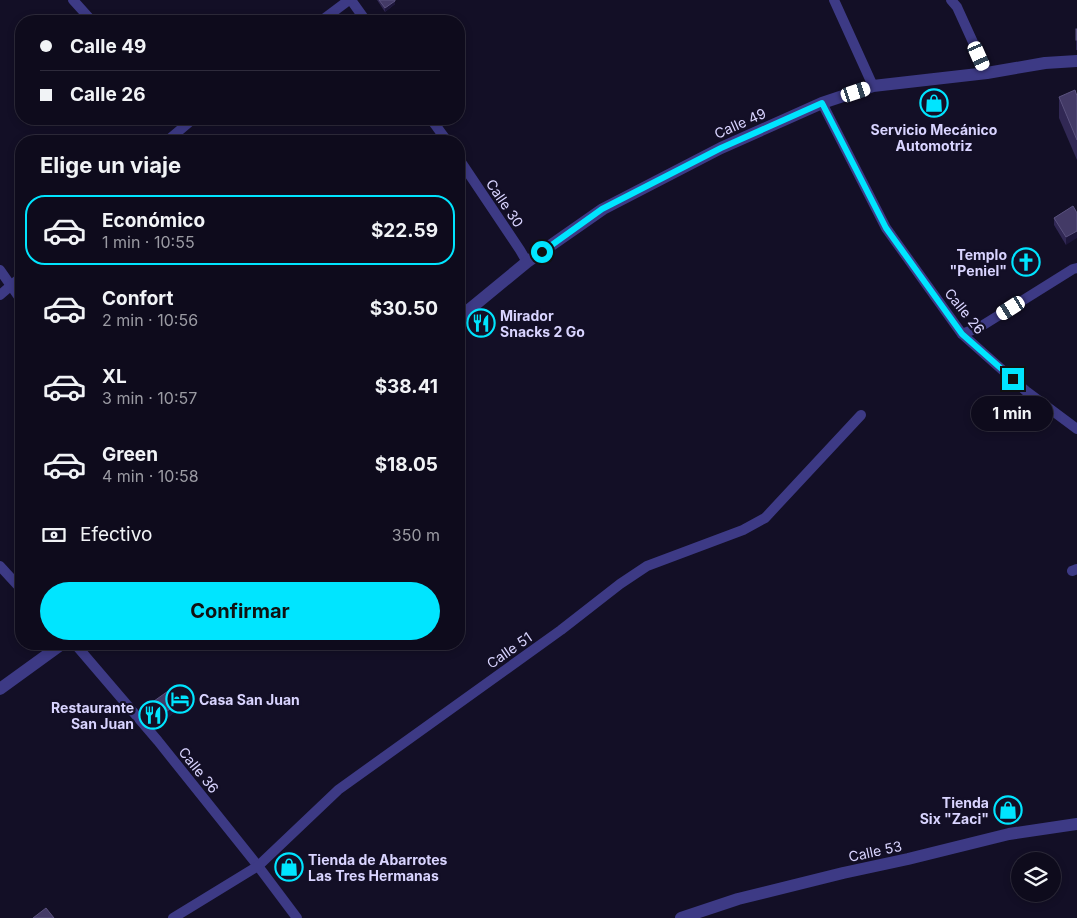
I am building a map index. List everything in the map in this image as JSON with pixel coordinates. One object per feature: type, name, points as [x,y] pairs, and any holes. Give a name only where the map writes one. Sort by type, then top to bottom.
[{"type":"street","points":[[73,0],[87,15]]},
{"type":"street","points":[[330,15],[350,0],[361,15]]},
{"type":"street","points":[[834,0],[873,86]]},
{"type":"street","points":[[951,0],[957,7],[987,73]]},
{"type":"street","name":"Calle 49","points":[[465,313],[527,262],[602,209],[721,148],[822,103],[873,86],[987,73],[1045,63],[1077,61]]},
{"type":"street","name":"Calle 26","points":[[822,103],[886,228],[962,334],[1026,391],[1077,428]]},
{"type":"street","name":"Calle 30","points":[[465,168],[527,262]]},
{"type":"street","points":[[962,334],[980,327],[1077,268]]},
{"type":"street","points":[[0,270],[15,291]]},
{"type":"street","points":[[0,295],[15,283]]},
{"type":"street","name":"Calle 51","points":[[173,918],[258,866],[338,790],[561,630],[620,584],[647,566],[743,530],[764,518],[861,415]]},
{"type":"street","points":[[0,566],[15,582]]},
{"type":"street","points":[[0,689],[54,650]]},
{"type":"street","name":"Calle 36","points":[[79,650],[158,741],[297,918]]},
{"type":"street","name":"Calle 53","points":[[681,918],[738,899],[843,873],[908,860],[1009,834],[1077,824]]},
{"type":"building","points":[[379,0],[395,0],[395,1],[385,8]]},
{"type":"building","points":[[1075,90],[1077,96],[1077,140],[1059,97]]},
{"type":"building","points":[[1073,206],[1077,213],[1077,231],[1066,237],[1054,218]]},
{"type":"building","points":[[171,689],[180,701],[157,719],[147,706]]},
{"type":"building","points":[[46,908],[54,918],[33,918]]},
{"type":"place","name":"Servicio Mecánico Automotriz","points":[[934,103]]},
{"type":"place","name":"Templo \"Peniel\"","points":[[1026,262]]},
{"type":"place","name":"Mirador Snacks 2 Go","points":[[481,323]]},
{"type":"place","name":"Casa San Juan","points":[[180,699]]},
{"type":"place","name":"Restaurante San Juan","points":[[153,715]]},
{"type":"place","name":"Tienda Six \"Zaci\"","points":[[1008,810]]},
{"type":"place","name":"Tienda de Abarrotes Las Tres Hermanas","points":[[289,867]]},
{"type":"route","points":[[542,252],[602,209],[721,148],[822,103],[886,228],[962,334],[1013,379]]}]
